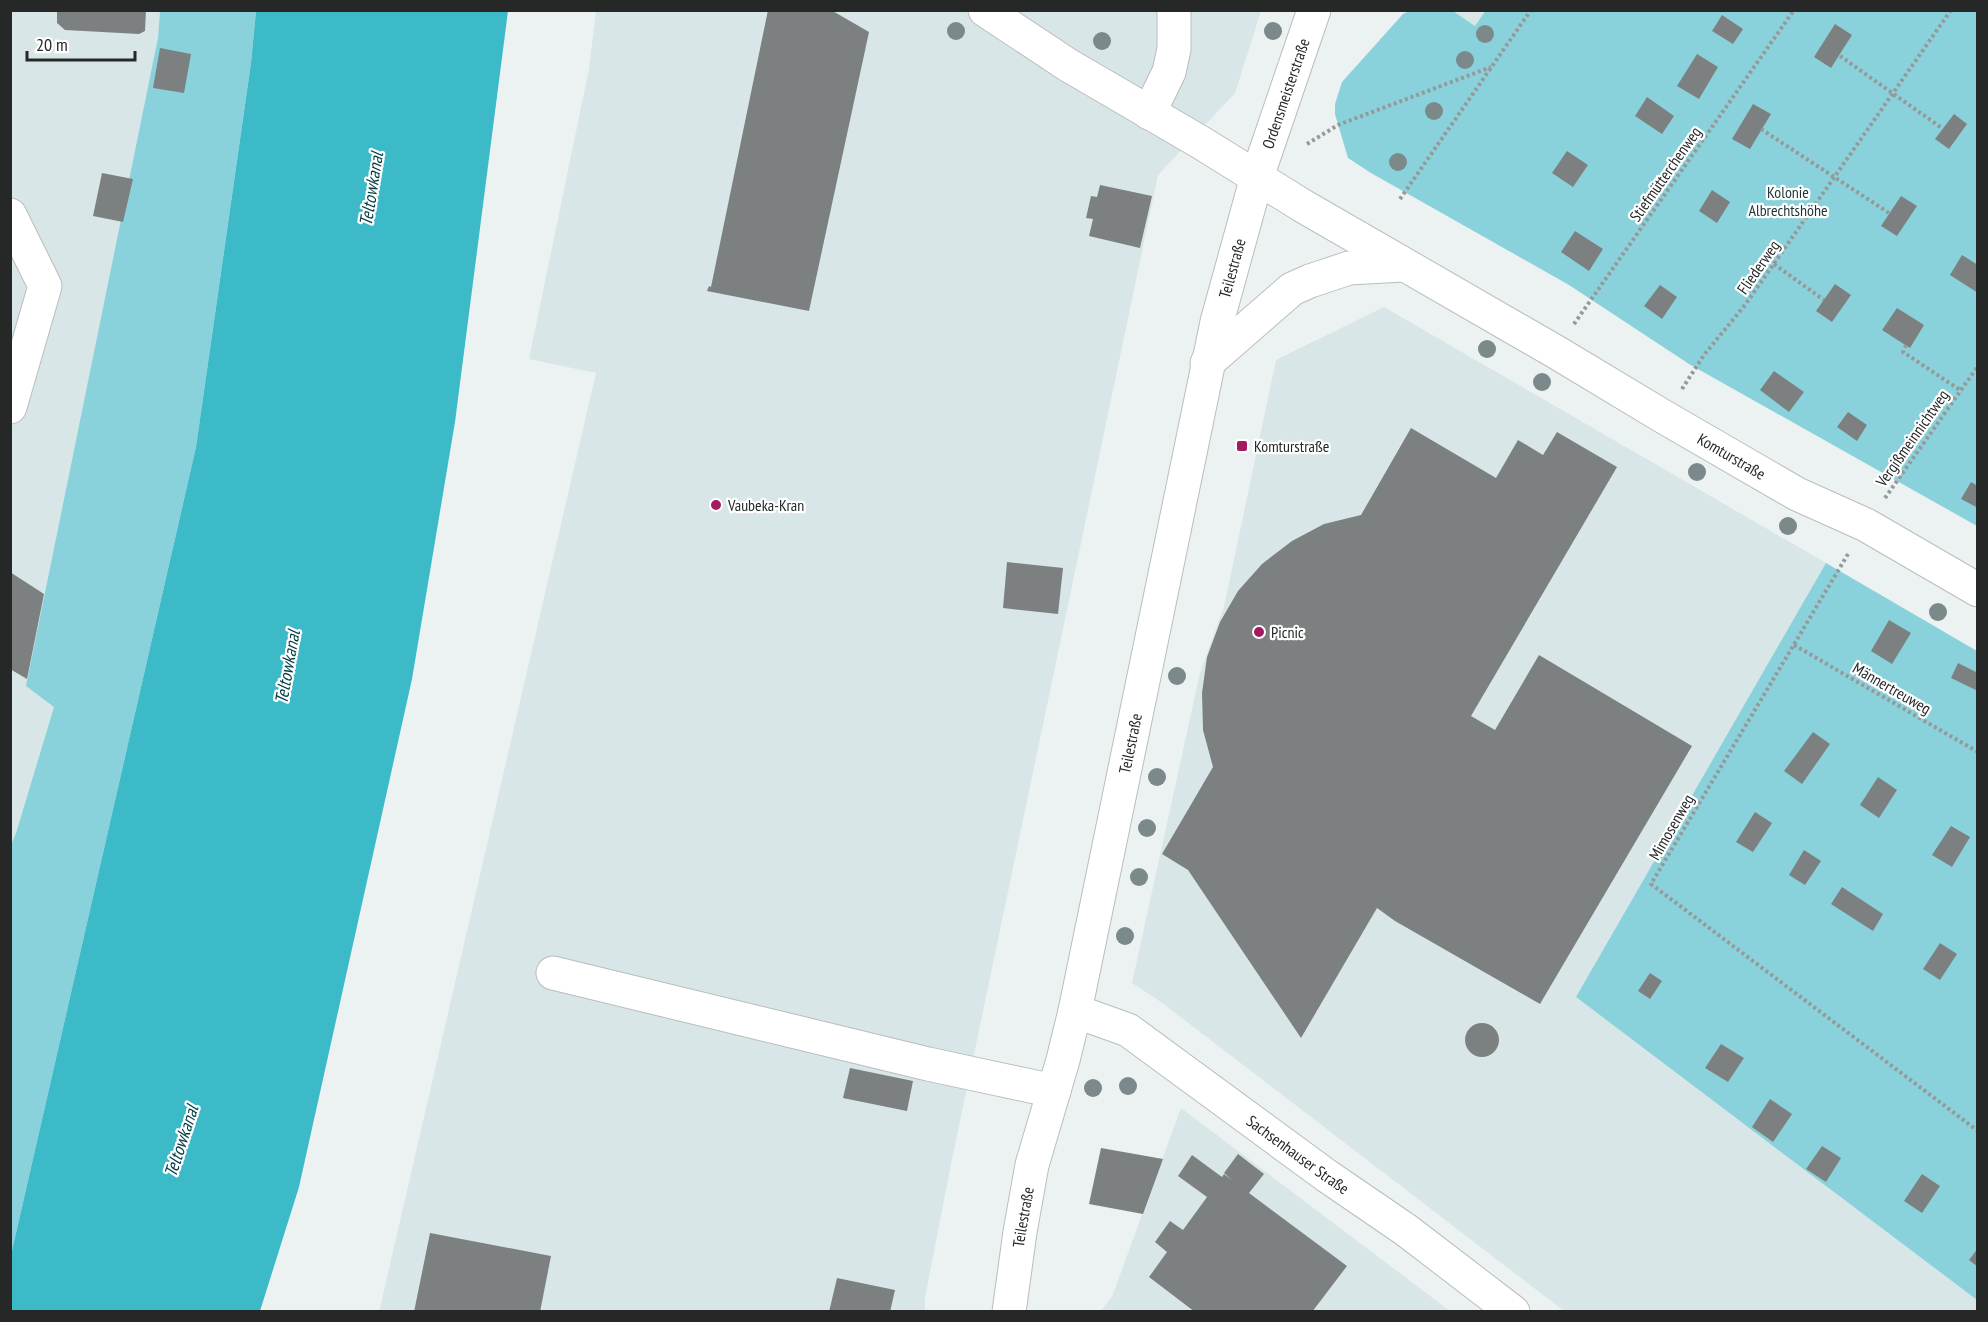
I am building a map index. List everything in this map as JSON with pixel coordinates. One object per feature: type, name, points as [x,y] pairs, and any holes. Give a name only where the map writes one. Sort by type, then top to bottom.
[{"type":"street","name":"Komturstraße","points":[[985,10],[1068,65],[1404,265],[1797,494],[1866,525],[1977,590]]},
{"type":"street","points":[[1149,113],[1169,72],[1174,49],[1174,10]]},
{"type":"street","name":"Ordensmeisterstraße","points":[[1257,177],[1314,10]]},
{"type":"street","name":"Teilestraße","points":[[1009,1311],[1032,1165],[1075,1011],[1207,363],[1257,177]]},
{"type":"street","points":[[10,215],[45,286],[10,407]]},
{"type":"street","points":[[1207,363],[1292,289],[1350,268],[1404,265]]},
{"type":"street","points":[[553,973],[928,1064],[1054,1091]]},
{"type":"street","name":"Sachsenhauser Straße","points":[[1075,1011],[1128,1030],[1327,1176],[1406,1230],[1513,1311]]},
{"type":"path","points":[[1400,199],[1531,10]]},
{"type":"path","name":"Stiefmütterchenweg","points":[[1556,352],[1794,10]]},
{"type":"path","name":"Fliederweg","points":[[1664,417],[1704,355],[1746,305],[1951,10]]},
{"type":"path","points":[[1840,56],[1943,129]]},
{"type":"path","points":[[1322,135],[1338,125],[1491,67]]},
{"type":"path","points":[[1761,129],[1889,213]]},
{"type":"path","points":[[1774,264],[1824,300]]},
{"type":"path","points":[[1906,345],[1903,352],[1960,390]]},
{"type":"path","name":"Vergißmeinnichtweg","points":[[1866,525],[1977,366]]},
{"type":"path","name":"Mimosenweg","points":[[1866,525],[1651,884],[1977,1131]]},
{"type":"path","name":"Männertreuweg","points":[[1794,645],[1977,752]]},
{"type":"shaded area","points":[[11,11],[160,11],[158,38],[54,707],[11,845]]},
{"type":"shaded area","points":[[596,11],[1261,11],[1235,93],[1158,175],[951,1164],[925,1298],[925,1311],[379,1312],[596,373],[529,359],[589,69]]},
{"type":"shaded area","points":[[1453,11],[1486,11],[1475,26]]},
{"type":"shaded area","points":[[1384,307],[1826,563],[1577,997],[1977,1300],[1977,1311],[1564,1311],[1161,1002],[1132,983],[1200,673],[1224,607],[1276,360]]},
{"type":"shaded area","points":[[1181,1108],[1450,1311],[1100,1312],[1112,1297]]},
{"type":"green space","name":"Kolonie Albrechtshöhe","points":[[1486,10],[1977,11],[1977,526],[1689,364],[1569,285],[1348,158],[1335,114],[1335,104],[1342,82],[1403,14],[1409,11],[1453,11],[1475,26]]},
{"type":"green space","points":[[160,11],[256,11],[251,63],[196,447],[11,1255],[11,845],[54,707],[26,686],[158,38]]},
{"type":"green space","points":[[1826,563],[1977,651],[1977,1300],[1576,997]]},
{"type":"water","name":"Teltowkanal","points":[[256,11],[508,11],[455,422],[412,679],[299,1187],[260,1311],[11,1311],[11,1255],[196,447],[251,63]]},
{"type":"building","points":[[57,10],[146,10],[145,31],[139,34],[65,30],[57,23]]},
{"type":"building","points":[[768,10],[831,10],[869,32],[809,311],[707,291],[709,286],[711,287]]},
{"type":"building","points":[[1722,15],[1743,29],[1733,44],[1712,31]]},
{"type":"building","points":[[1835,24],[1852,35],[1831,68],[1814,57]]},
{"type":"building","points":[[160,48],[191,54],[184,93],[153,88]]},
{"type":"building","points":[[1697,54],[1718,67],[1699,99],[1677,86]]},
{"type":"building","points":[[1647,97],[1674,116],[1662,134],[1635,116]]},
{"type":"building","points":[[1753,104],[1771,114],[1750,149],[1732,139]]},
{"type":"building","points":[[1954,114],[1967,124],[1949,149],[1935,139]]},
{"type":"building","points":[[1567,151],[1588,165],[1573,187],[1552,173]]},
{"type":"building","points":[[102,173],[133,179],[123,222],[93,216]]},
{"type":"building","points":[[1100,185],[1152,196],[1140,248],[1089,236],[1093,219],[1086,218],[1091,196],[1097,197]]},
{"type":"building","points":[[1712,190],[1730,202],[1717,223],[1699,211]]},
{"type":"building","points":[[1901,196],[1917,206],[1897,236],[1881,226]]},
{"type":"building","points":[[1575,231],[1603,249],[1589,271],[1561,252]]},
{"type":"building","points":[[1962,255],[1978,265],[1978,293],[1950,275]]},
{"type":"building","points":[[1835,284],[1851,295],[1832,322],[1816,311]]},
{"type":"building","points":[[1660,285],[1677,297],[1662,319],[1644,306]]},
{"type":"building","points":[[1897,308],[1924,325],[1910,348],[1882,330]]},
{"type":"building","points":[[1774,371],[1804,392],[1789,412],[1760,390]]},
{"type":"building","points":[[1848,412],[1867,425],[1857,441],[1837,427]]},
{"type":"building","points":[[1411,428],[1496,478],[1518,440],[1543,455],[1557,432],[1617,467],[1471,716],[1495,730],[1539,655],[1692,746],[1540,1004],[1395,921],[1377,908],[1301,1038],[1188,870],[1162,854],[1213,767],[1203,730],[1202,693],[1207,657],[1220,622],[1238,591],[1262,564],[1292,541],[1324,524],[1361,515]]},
{"type":"building","points":[[1971,482],[1978,486],[1978,508],[1961,499]]},
{"type":"building","points":[[1007,562],[1063,568],[1058,614],[1003,608]]},
{"type":"building","points":[[10,572],[44,594],[27,679],[10,669]]},
{"type":"building","points":[[1889,620],[1911,633],[1892,664],[1871,651]]},
{"type":"building","points":[[1958,663],[1978,673],[1978,691],[1951,678]]},
{"type":"building","points":[[1813,732],[1830,744],[1802,784],[1784,771]]},
{"type":"building","points":[[1878,777],[1897,790],[1879,818],[1860,805]]},
{"type":"building","points":[[1755,812],[1772,823],[1753,852],[1736,842]]},
{"type":"building","points":[[1951,826],[1970,837],[1952,867],[1932,855]]},
{"type":"building","points":[[1804,850],[1821,861],[1805,885],[1789,875]]},
{"type":"building","points":[[1842,887],[1883,914],[1873,931],[1831,904]]},
{"type":"building","points":[[1940,943],[1957,954],[1940,980],[1923,969]]},
{"type":"building","points":[[1650,973],[1662,981],[1650,999],[1638,991]]},
{"type":"building","points":[[1482,1023],[1494,1028],[1499,1040],[1494,1052],[1482,1057],[1470,1052],[1465,1040],[1470,1028]]},
{"type":"building","points":[[1721,1044],[1744,1058],[1728,1082],[1705,1068]]},
{"type":"building","points":[[850,1068],[913,1081],[907,1111],[843,1098]]},
{"type":"building","points":[[1770,1099],[1792,1114],[1773,1142],[1752,1127]]},
{"type":"building","points":[[1822,1146],[1841,1158],[1826,1182],[1806,1169]]},
{"type":"building","points":[[1101,1148],[1163,1159],[1143,1214],[1089,1204]]},
{"type":"building","points":[[1238,1154],[1264,1174],[1249,1193],[1347,1266],[1312,1312],[1195,1312],[1149,1277],[1167,1252],[1155,1242],[1170,1221],[1183,1230],[1207,1197],[1178,1176],[1192,1155],[1222,1177],[1224,1174],[1232,1180],[1224,1173]]},
{"type":"building","points":[[1922,1174],[1940,1186],[1922,1213],[1904,1201]]},
{"type":"building","points":[[430,1233],[551,1256],[540,1312],[414,1312]]},
{"type":"building","points":[[1978,1248],[1978,1267],[1969,1260]]},
{"type":"building","points":[[837,1278],[895,1290],[890,1312],[829,1312]]},
{"type":"place","name":"Komturstraße","points":[[1242,446]]},
{"type":"place","name":"Vaubeka-Kran","points":[[716,505]]},
{"type":"place","name":"Picnic","points":[[1259,632]]}]
